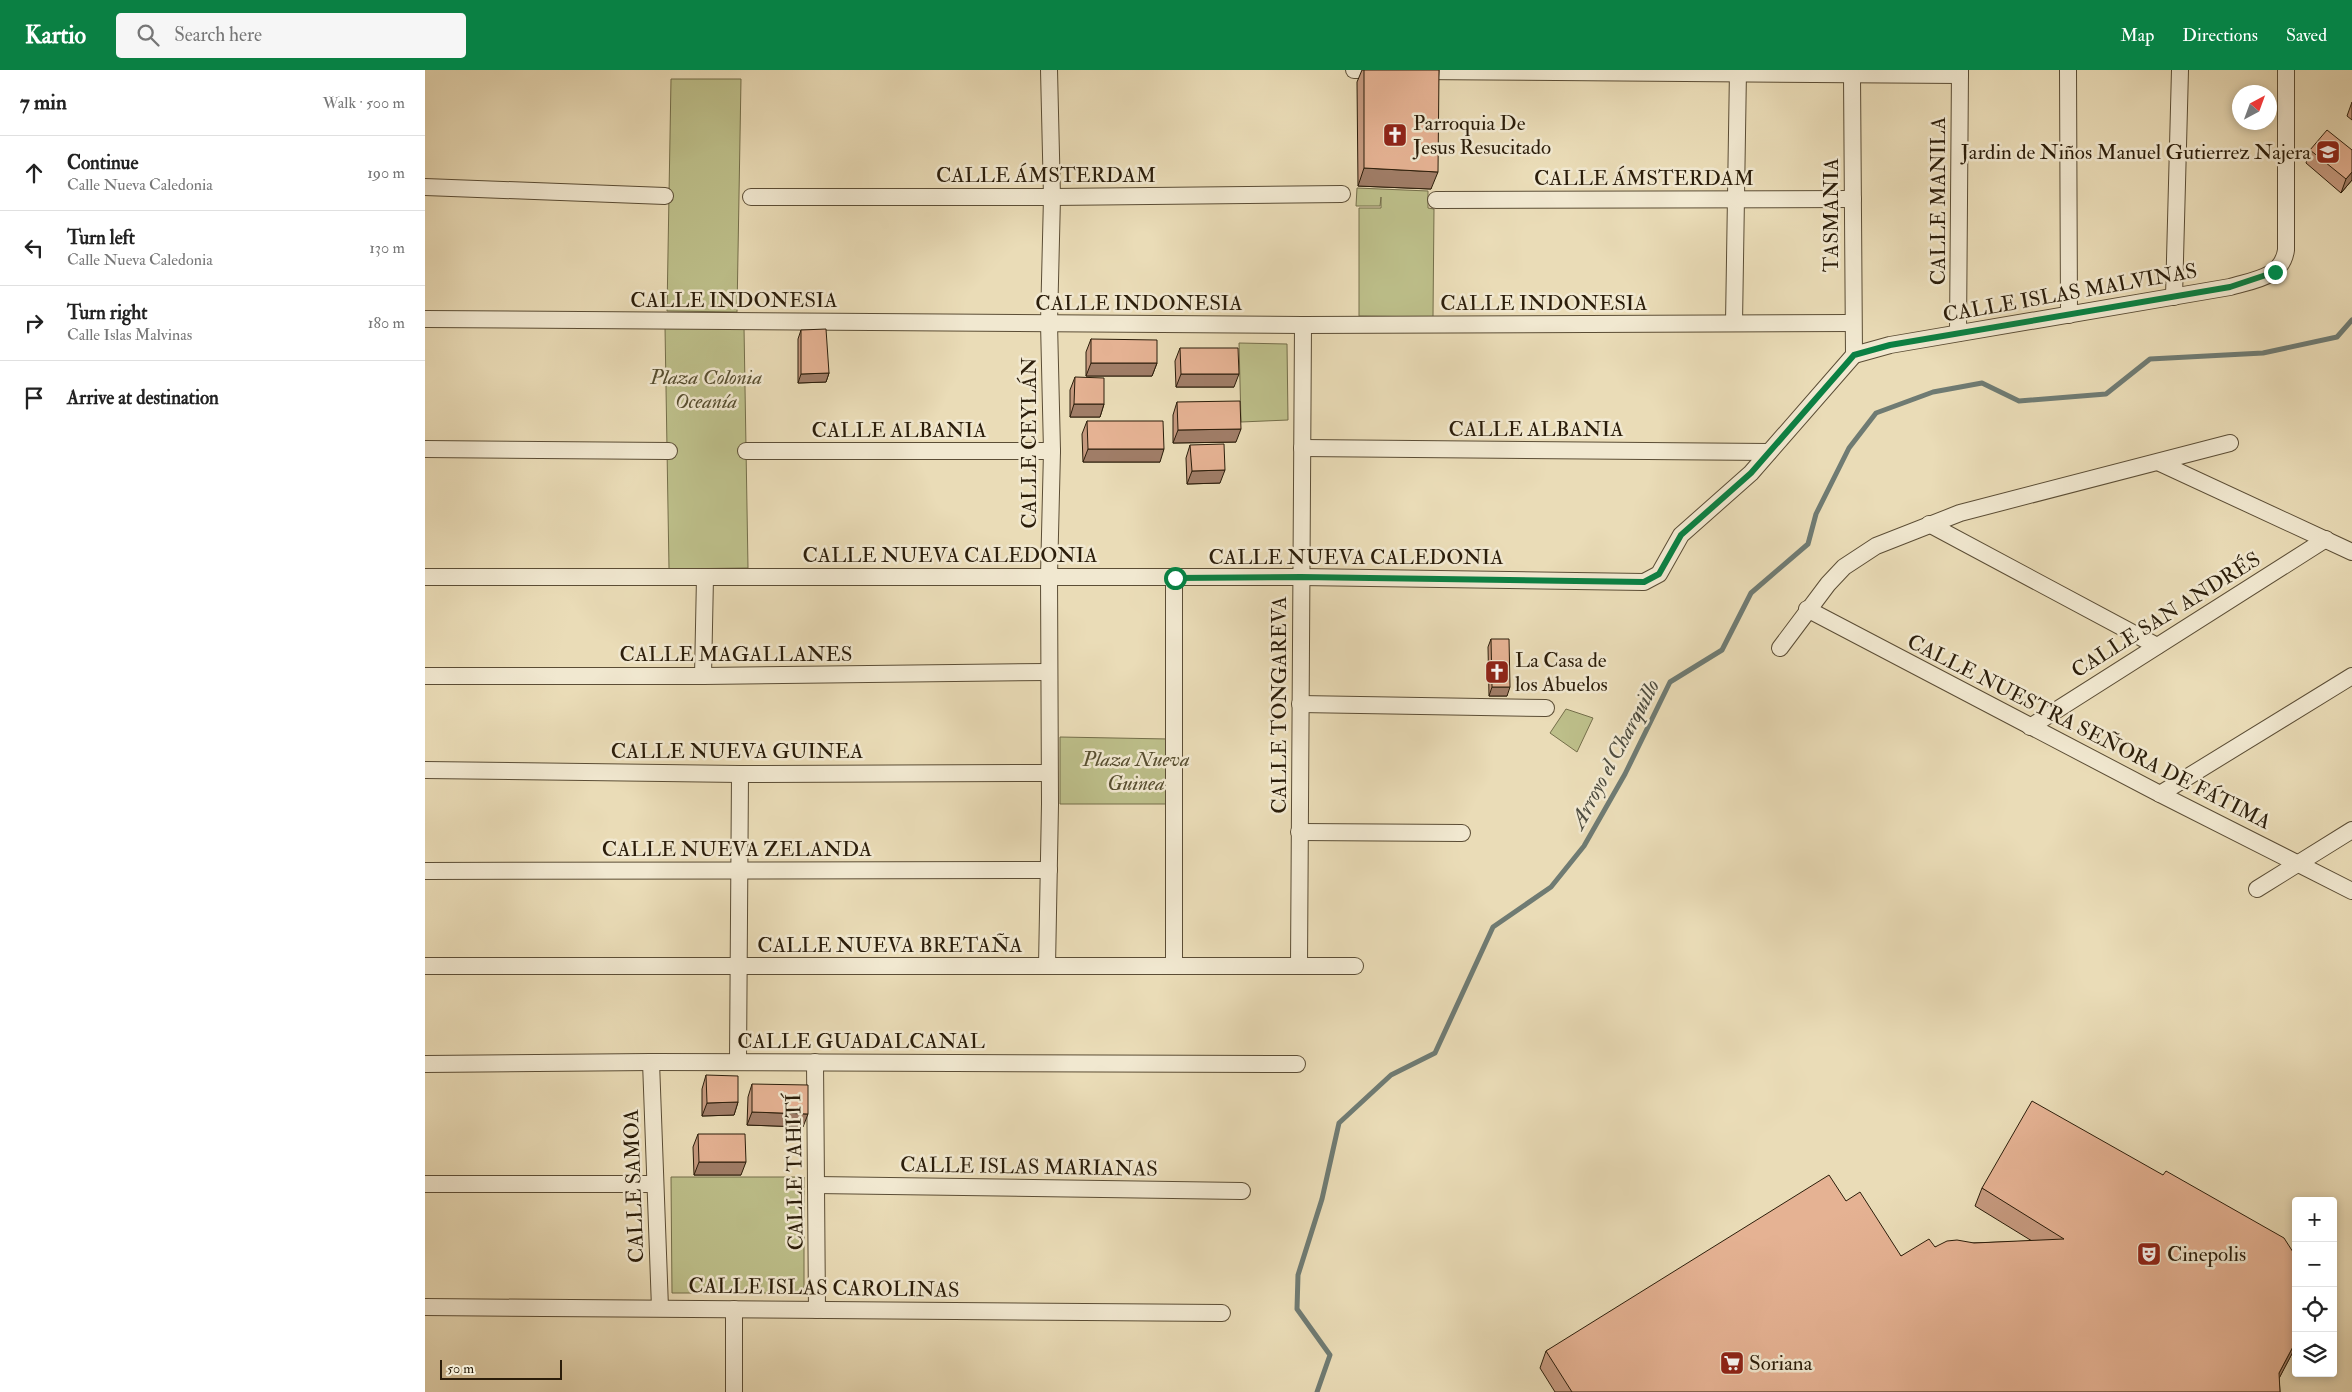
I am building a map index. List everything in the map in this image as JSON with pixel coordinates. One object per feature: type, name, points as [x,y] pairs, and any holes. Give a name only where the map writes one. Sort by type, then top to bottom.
[{"type":"street","name":"CALLE CEYLÁN","points":[[1047,966],[1049,870],[1048,672],[1052,451],[1049,323],[1052,197],[1049,70]]},
{"type":"street","points":[[1354,70],[1738,72],[1852,75],[1960,73]]},
{"type":"street","points":[[2068,70],[2069,314]]},
{"type":"street","points":[[2175,297],[2180,70]]},
{"type":"street","name":"CALLE ISLAS MALVINAS","points":[[1854,355],[1890,345],[2230,287],[2268,276],[2281,266],[2285,258],[2286,70]]},
{"type":"street","points":[[1734,323],[1738,72]]},
{"type":"street","name":"CALLE MANILA","points":[[1958,333],[1960,73]]},
{"type":"street","name":"TASMANIA","points":[[1852,75],[1854,355]]},
{"type":"street","points":[[425,187],[665,196]]},
{"type":"street","name":"CALLE ÁMSTERDAM","points":[[751,197],[1052,197],[1341,194]]},
{"type":"street","name":"CALLE ÁMSTERDAM","points":[[1436,200],[1853,199]]},
{"type":"street","name":"CALLE INDONESIA","points":[[425,319],[1303,325],[1853,323]]},
{"type":"street","name":"CALLE TONGAREVA","points":[[1299,966],[1303,325]]},
{"type":"street","name":"CALLE NUEVA CALEDONIA","points":[[425,576],[1301,577],[1644,582],[1659,574],[1681,535],[1751,473],[1854,355]]},
{"type":"street","points":[[1780,648],[1807,609],[1844,567],[1859,555],[1929,524],[1993,504],[2159,463],[2230,443]]},
{"type":"street","name":"CALLE ALBANIA","points":[[1302,448],[1769,452]]},
{"type":"street","points":[[425,449],[669,450]]},
{"type":"street","name":"CALLE ALBANIA","points":[[746,451],[1052,451]]},
{"type":"street","points":[[2159,463],[2352,552]]},
{"type":"street","points":[[1929,524],[2157,646]]},
{"type":"street","name":"CALLE SAN ANDRÉS","points":[[2029,726],[2326,539]]},
{"type":"street","points":[[703,676],[705,577]]},
{"type":"street","points":[[1174,966],[1175,578]]},
{"type":"street","name":"CALLE NUESTRA SEÑORA DE FÁTIMA","points":[[1807,609],[2160,794],[2352,891]]},
{"type":"street","name":"CALLE MAGALLANES","points":[[425,676],[703,676],[1048,672]]},
{"type":"street","points":[[2160,794],[2352,676]]},
{"type":"street","points":[[1300,704],[1546,708]]},
{"type":"street","name":"CALLE NUEVA GUINEA","points":[[425,770],[740,774],[1049,773]]},
{"type":"street","points":[[738,1062],[740,774]]},
{"type":"street","points":[[2257,889],[2352,830]]},
{"type":"street","points":[[1299,832],[1462,833]]},
{"type":"street","name":"CALLE NUEVA ZELANDA","points":[[425,871],[1049,870]]},
{"type":"street","name":"CALLE NUEVA BRETAÑA","points":[[425,966],[1355,966]]},
{"type":"street","name":"CALLE GUADALCANAL","points":[[425,1064],[651,1062],[1297,1064]]},
{"type":"street","name":"CALLE SAMOA","points":[[651,1062],[660,1308]]},
{"type":"street","name":"CALLE TAHITÍ","points":[[815,1062],[817,1310]]},
{"type":"street","points":[[425,1184],[655,1184]]},
{"type":"street","name":"CALLE ISLAS MARIANAS","points":[[816,1185],[1242,1191]]},
{"type":"street","name":"CALLE ISLAS CAROLINAS","points":[[425,1307],[1222,1313]]},
{"type":"street","points":[[734,1309],[734,1392]]},
{"type":"green space","points":[[671,79],[741,79],[737,312],[667,311]]},
{"type":"green space","points":[[1357,188],[1428,191],[1428,208],[1434,209],[1433,317],[1359,316],[1359,208],[1381,208],[1381,197],[1380,206],[1356,206]]},
{"type":"green space","name":"Plaza Colonia Oceanía","points":[[665,327],[744,327],[748,568],[669,569]]},
{"type":"green space","points":[[1239,343],[1287,344],[1288,420],[1241,422]]},
{"type":"green space","points":[[1566,709],[1593,718],[1577,752],[1550,733]]},
{"type":"green space","name":"Plaza Nueva Guinea","points":[[1060,737],[1169,739],[1170,804],[1060,804]]},
{"type":"green space","points":[[671,1177],[804,1177],[804,1293],[672,1293]]},
{"type":"building","name":"Parroquia De Jesus Resucitado","points":[[1364,70],[1439,70],[1438,172],[1364,168]]},
{"type":"building","points":[[2327,130],[2352,150],[2352,172],[2346,179],[2310,150]]},
{"type":"building","points":[[826,329],[829,373],[801,374],[801,330]]},
{"type":"building","points":[[1091,339],[1157,340],[1157,363],[1091,363]]},
{"type":"building","points":[[1180,348],[1238,348],[1239,374],[1181,374]]},
{"type":"building","points":[[1075,377],[1104,378],[1104,404],[1074,404]]},
{"type":"building","points":[[1240,401],[1241,429],[1178,430],[1177,402]]},
{"type":"building","points":[[1087,421],[1163,421],[1164,449],[1088,449]]},
{"type":"building","points":[[1224,444],[1225,470],[1192,471],[1190,445]]},
{"type":"building","name":"La Casa de los Abuelos","points":[[1491,639],[1509,639],[1510,687],[1492,687]]},
{"type":"building","points":[[706,1075],[738,1076],[738,1102],[707,1103]]},
{"type":"building","points":[[752,1084],[808,1085],[808,1114],[752,1112]]},
{"type":"building","points":[[2032,1101],[2163,1175],[2166,1171],[2284,1238],[2292,1250],[2292,1349],[2279,1373],[2280,1392],[1572,1392],[1546,1351],[1829,1175],[1846,1201],[1860,1192],[1901,1256],[1929,1239],[1935,1247],[1947,1241],[1957,1240],[1974,1243],[2064,1239],[1982,1188]]},
{"type":"building","points":[[698,1134],[745,1134],[746,1162],[699,1162]]},
{"type":"waterway","name":"Arroyo el Charquillo","points":[[1317,1392],[1330,1355],[1297,1309],[1298,1275],[1322,1199],[1339,1123],[1391,1075],[1435,1053],[1493,927],[1551,887],[1584,846],[1625,774],[1670,682],[1722,650],[1751,593],[1808,544],[1816,514],[1849,448],[1876,413],[1933,392],[1982,383],[2019,401],[2106,394],[2150,359],[2263,353],[2337,337],[2352,320]]},
{"type":"place","name":"Parroquia De Jesus Resucitado","points":[[1395,135]]},
{"type":"place","name":"Jardin de Niños Manuel Gutierrez Najera","points":[[2328,152]]},
{"type":"place","name":"La Casa de los Abuelos","points":[[1497,672]]},
{"type":"place","name":"Cinepolis","points":[[2149,1254]]},
{"type":"place","name":"Soriana","points":[[1732,1363]]},
{"type":"route","points":[[1175,578],[1301,577],[1644,582],[1659,574],[1681,535],[1751,473],[1854,355],[1890,345],[2230,287],[2268,276],[2275,272]]}]
